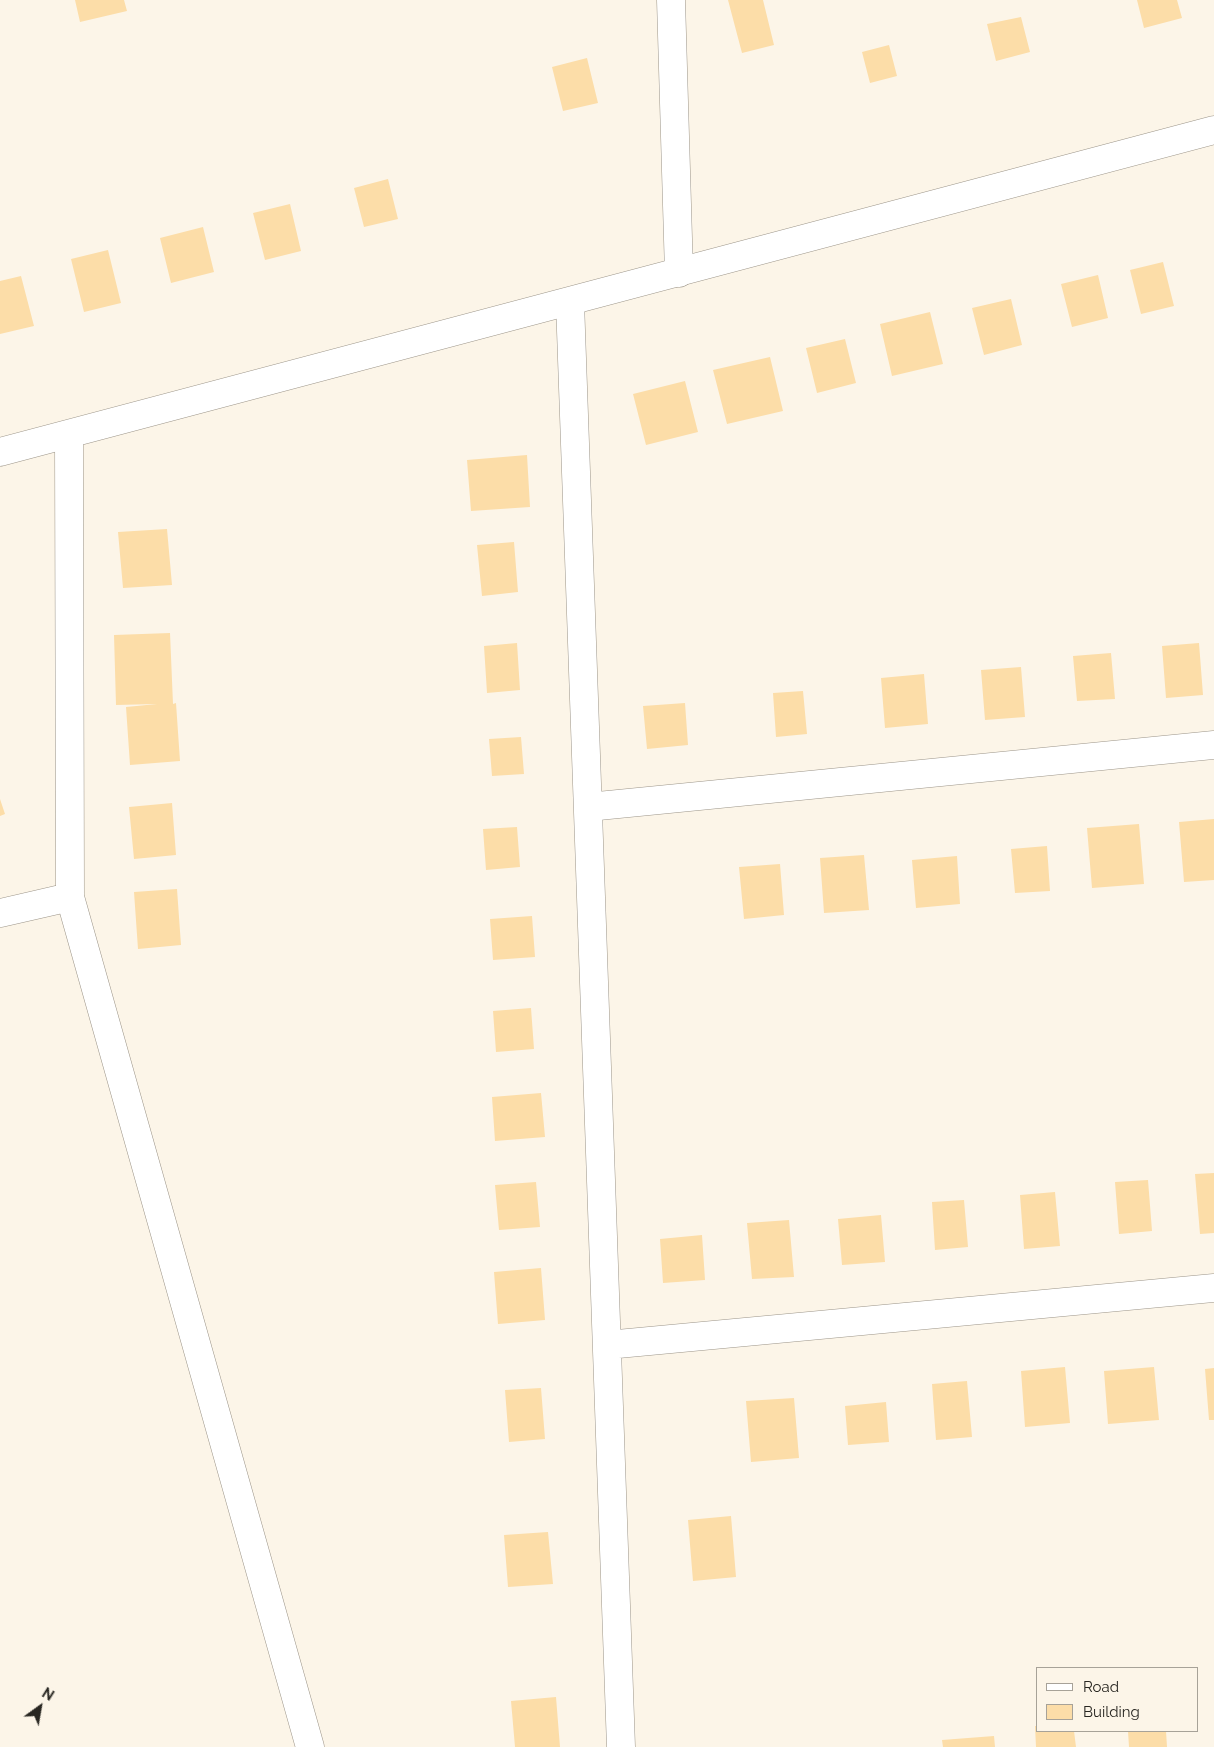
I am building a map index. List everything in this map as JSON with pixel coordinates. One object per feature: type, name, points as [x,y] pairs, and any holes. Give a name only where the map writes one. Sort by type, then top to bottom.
[{"type":"street","points":[[671,0],[679,273]]},
{"type":"street","points":[[0,452],[1214,130]]},
{"type":"street","points":[[570,302],[621,1747]]},
{"type":"street","points":[[69,435],[70,897],[310,1747]]},
{"type":"street","points":[[588,807],[1214,745]]},
{"type":"street","points":[[0,913],[70,897]]},
{"type":"street","points":[[607,1346],[1214,1288]]},
{"type":"building","points":[[75,0],[124,0],[127,11],[80,22]]},
{"type":"building","points":[[728,0],[763,0],[774,45],[742,53]]},
{"type":"building","points":[[1137,0],[1177,0],[1182,18],[1144,28]]},
{"type":"building","points":[[1021,17],[1030,52],[996,61],[987,24]]},
{"type":"building","points":[[889,45],[897,76],[870,83],[862,52]]},
{"type":"building","points":[[587,58],[598,103],[563,111],[552,67]]},
{"type":"building","points":[[388,179],[398,219],[364,227],[354,188]]},
{"type":"building","points":[[290,204],[301,251],[265,260],[253,213]]},
{"type":"building","points":[[203,227],[214,272],[171,283],[160,238]]},
{"type":"building","points":[[108,250],[121,303],[84,312],[71,259]]},
{"type":"building","points":[[1163,262],[1174,306],[1141,314],[1130,270]]},
{"type":"building","points":[[1098,275],[1108,318],[1072,327],[1061,284]]},
{"type":"building","points":[[21,276],[34,326],[0,334],[0,281]]},
{"type":"building","points":[[1011,299],[1022,345],[984,355],[972,308]]},
{"type":"building","points":[[930,312],[943,364],[892,376],[880,324]]},
{"type":"building","points":[[845,339],[856,383],[817,393],[806,348]]},
{"type":"building","points":[[770,357],[783,411],[727,424],[713,370]]},
{"type":"building","points":[[685,381],[698,432],[646,445],[633,394]]},
{"type":"building","points":[[527,455],[530,507],[471,511],[467,460]]},
{"type":"building","points":[[167,529],[172,585],[123,588],[118,532]]},
{"type":"building","points":[[514,542],[518,592],[482,596],[477,545]]},
{"type":"building","points":[[170,633],[173,704],[176,703],[180,761],[130,765],[126,707],[157,704],[116,705],[114,635]]},
{"type":"building","points":[[517,643],[520,690],[487,693],[484,646]]},
{"type":"building","points":[[1199,643],[1203,695],[1166,698],[1162,646]]},
{"type":"building","points":[[1111,653],[1115,699],[1077,701],[1073,656]]},
{"type":"building","points":[[1021,667],[1025,717],[985,720],[981,670]]},
{"type":"building","points":[[924,674],[928,724],[885,728],[881,678]]},
{"type":"building","points":[[803,691],[807,734],[776,737],[773,693]]},
{"type":"building","points":[[685,703],[688,745],[647,749],[643,706]]},
{"type":"building","points":[[521,737],[524,774],[492,776],[489,739]]},
{"type":"building","points":[[0,799],[5,814],[0,816]]},
{"type":"building","points":[[172,803],[176,855],[134,859],[129,807]]},
{"type":"building","points":[[1214,819],[1214,880],[1184,882],[1179,822]]},
{"type":"building","points":[[1139,824],[1144,884],[1092,888],[1087,828]]},
{"type":"building","points":[[517,827],[520,867],[486,870],[483,829]]},
{"type":"building","points":[[1047,846],[1050,891],[1015,893],[1011,849]]},
{"type":"building","points":[[864,855],[869,910],[824,913],[820,858]]},
{"type":"building","points":[[957,856],[960,904],[916,908],[912,860]]},
{"type":"building","points":[[780,864],[784,915],[744,919],[739,867]]},
{"type":"building","points":[[177,889],[181,945],[138,949],[134,892]]},
{"type":"building","points":[[532,916],[535,957],[493,960],[490,919]]},
{"type":"building","points":[[531,1008],[534,1049],[496,1052],[493,1011]]},
{"type":"building","points":[[541,1093],[545,1137],[495,1141],[492,1097]]},
{"type":"building","points":[[1214,1173],[1214,1233],[1200,1234],[1195,1174]]},
{"type":"building","points":[[1148,1180],[1152,1231],[1119,1234],[1115,1182]]},
{"type":"building","points":[[536,1182],[540,1227],[499,1230],[495,1185]]},
{"type":"building","points":[[1055,1192],[1060,1246],[1024,1249],[1020,1195]]},
{"type":"building","points":[[964,1200],[968,1247],[935,1250],[932,1202]]},
{"type":"building","points":[[881,1215],[885,1262],[842,1265],[838,1219]]},
{"type":"building","points":[[789,1220],[794,1277],[752,1279],[747,1223]]},
{"type":"building","points":[[702,1235],[705,1280],[663,1283],[660,1239]]},
{"type":"building","points":[[541,1268],[545,1320],[498,1324],[494,1272]]},
{"type":"building","points":[[1065,1367],[1070,1423],[1025,1427],[1021,1371]]},
{"type":"building","points":[[1154,1367],[1159,1420],[1108,1424],[1104,1371]]},
{"type":"building","points":[[1214,1368],[1214,1420],[1209,1420],[1205,1369]]},
{"type":"building","points":[[967,1381],[972,1437],[936,1440],[932,1384]]},
{"type":"building","points":[[541,1388],[545,1439],[509,1442],[505,1390]]},
{"type":"building","points":[[794,1398],[799,1458],[751,1462],[746,1401]]},
{"type":"building","points":[[886,1402],[889,1442],[848,1445],[845,1406]]},
{"type":"building","points":[[731,1516],[736,1577],[693,1581],[688,1520]]},
{"type":"building","points":[[548,1532],[553,1584],[508,1587],[504,1535]]},
{"type":"building","points":[[556,1697],[560,1747],[515,1747],[511,1701]]},
{"type":"building","points":[[1035,1726],[1036,1732],[1074,1732],[1076,1747],[1036,1747]]},
{"type":"building","points":[[1128,1732],[1166,1732],[1167,1747],[1129,1747]]},
{"type":"building","points":[[994,1736],[995,1747],[943,1747],[942,1740]]}]
